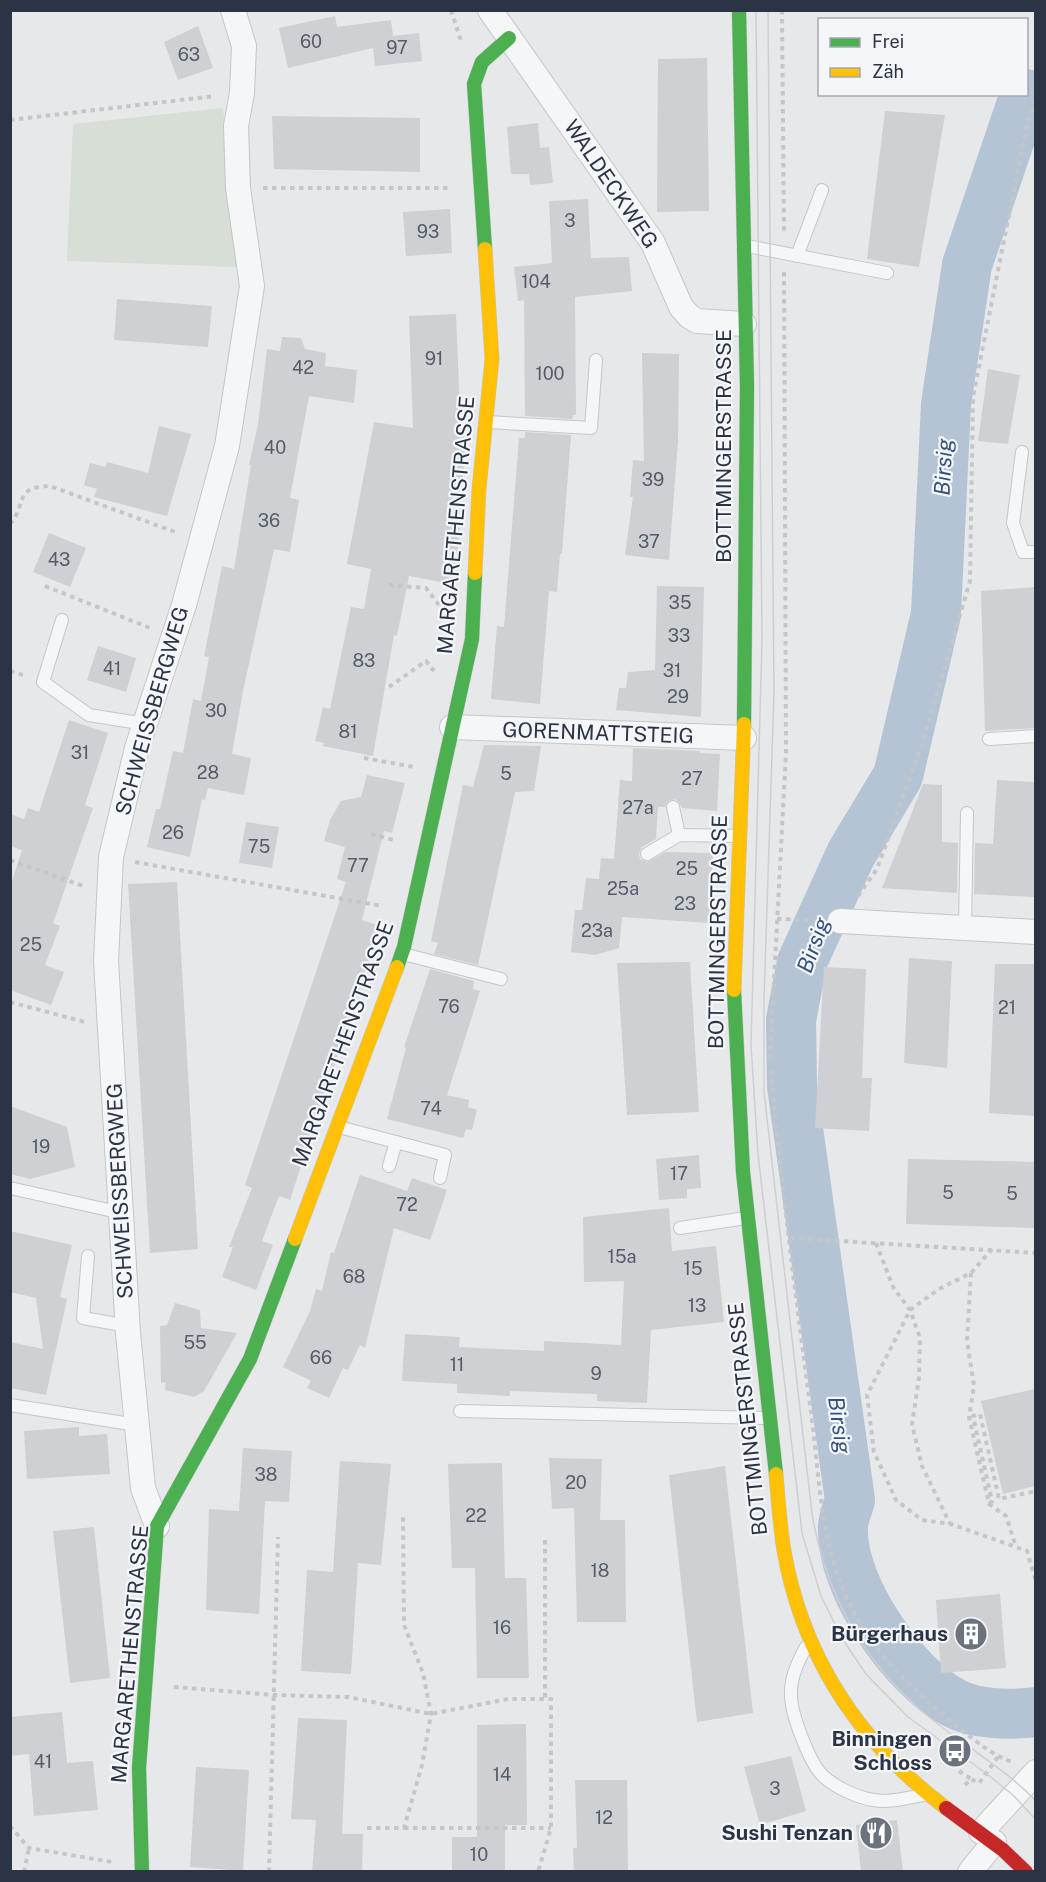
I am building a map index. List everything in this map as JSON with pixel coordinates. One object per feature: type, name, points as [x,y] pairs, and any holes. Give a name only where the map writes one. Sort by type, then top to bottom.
[{"type":"main road","name":"BOTTMINGERSTRASSE","points":[[739,10],[747,541],[744,738],[734,997],[747,1218],[784,1551],[792,1589],[808,1643],[841,1703],[862,1731],[927,1794],[988,1837],[1026,1872]]},
{"type":"main road","name":"MARGARETHENSTRASSE","points":[[142,1872],[139,1767],[147,1685],[157,1526],[250,1359],[401,953],[444,773],[472,639],[479,489],[492,359],[474,84],[476,68],[481,60],[509,38]]},
{"type":"street","name":"SCHWEISSBERGWEG","points":[[157,1526],[143,1488],[128,1326],[106,961],[111,857],[145,724],[173,637],[227,446],[252,286],[238,188],[236,126],[242,93],[244,46],[233,10]]},
{"type":"street","name":"WALDECKWEG","points":[[490,10],[653,243],[681,307],[697,321],[744,324]]},
{"type":"street","name":"GORENMATTSTEIG","points":[[452,728],[744,738]]},
{"type":"street","points":[[830,920],[1035,932]]},
{"type":"street","points":[[970,1872],[988,1837],[1034,1774]]},
{"type":"lane","points":[[797,256],[822,190]]},
{"type":"lane","points":[[743,245],[887,273]]},
{"type":"lane","points":[[486,422],[591,428],[596,360]]},
{"type":"lane","points":[[1022,452],[1013,523],[1023,552],[1035,552]]},
{"type":"lane","points":[[62,620],[43,682],[89,715],[145,724]]},
{"type":"lane","points":[[988,739],[1035,736]]},
{"type":"lane","points":[[673,807],[679,835]]},
{"type":"lane","points":[[965,928],[967,813]]},
{"type":"lane","points":[[647,854],[679,835],[740,836]]},
{"type":"lane","points":[[401,953],[501,979]]},
{"type":"lane","points":[[336,1127],[445,1155],[440,1178]]},
{"type":"lane","points":[[389,1166],[396,1142]]},
{"type":"lane","points":[[10,1188],[122,1213]]},
{"type":"lane","points":[[680,1228],[747,1218]]},
{"type":"lane","points":[[88,1256],[83,1318],[128,1326]]},
{"type":"lane","points":[[10,1405],[137,1425]]},
{"type":"lane","points":[[460,1411],[768,1418]]},
{"type":"lane","points":[[808,1643],[796,1665],[790,1694],[799,1733],[822,1775],[853,1794],[874,1800],[894,1800],[927,1794]]},
{"type":"path","points":[[782,10],[786,752],[770,1063],[782,1191],[790,1238],[823,1510],[831,1549],[843,1589],[873,1644],[898,1675],[929,1703],[998,1757],[1016,1763],[1034,1774]]},
{"type":"path","points":[[10,120],[242,93]]},
{"type":"path","points":[[777,919],[830,920],[877,869],[922,744],[970,581],[973,397],[1027,124],[1035,99]]},
{"type":"path","points":[[238,188],[482,188]]},
{"type":"path","points":[[10,524],[22,495],[33,487],[50,486],[201,542]]},
{"type":"path","points":[[389,585],[426,588],[441,606],[444,615]]},
{"type":"path","points":[[45,586],[173,637]]},
{"type":"path","points":[[388,687],[426,661],[434,670],[434,692],[459,698]]},
{"type":"path","points":[[364,758],[444,773]]},
{"type":"path","points":[[111,857],[412,912]]},
{"type":"path","points":[[10,860],[110,895]]},
{"type":"path","points":[[10,1002],[110,1029]]},
{"type":"path","points":[[790,1238],[1035,1253]]},
{"type":"path","points":[[876,1244],[893,1287],[910,1310],[920,1338],[919,1378],[912,1424],[922,1466],[951,1524]]},
{"type":"path","points":[[992,1249],[970,1273],[939,1289],[910,1310],[867,1395],[874,1452],[896,1500],[922,1520],[951,1524],[1027,1551],[1035,1582]]},
{"type":"path","points":[[970,1273],[967,1341],[974,1386],[969,1417],[989,1504],[1006,1516],[1015,1545]]},
{"type":"path","points":[[989,1504],[992,1501],[973,1416],[980,1414],[999,1499],[1035,1491]]},
{"type":"path","points":[[403,1517],[404,1625],[423,1673],[431,1714],[422,1765],[404,1828]]},
{"type":"path","points":[[269,1872],[278,1538]]},
{"type":"path","points":[[545,1540],[545,1698]]},
{"type":"path","points":[[147,1685],[274,1695],[349,1697],[431,1714],[508,1699],[551,1699],[551,1828],[538,1872]]},
{"type":"path","points":[[959,1771],[979,1783],[998,1757]]},
{"type":"path","points":[[945,1805],[971,1779]]},
{"type":"path","points":[[10,1826],[29,1848],[114,1863]]},
{"type":"path","points":[[367,1828],[551,1828]]},
{"type":"path","points":[[24,1872],[29,1848]]},
{"type":"shaded area","points":[[223,108],[237,267],[67,261],[73,124]]},
{"type":"building","points":[[335,16],[337,27],[391,20],[393,36],[419,33],[422,61],[375,66],[373,48],[288,68],[279,28]]},
{"type":"building","points":[[198,26],[213,68],[178,80],[164,42]]},
{"type":"building","points":[[707,58],[709,211],[657,212],[658,59]]},
{"type":"building","points":[[885,111],[945,115],[919,267],[867,259]]},
{"type":"building","points":[[272,116],[420,118],[420,172],[274,169]]},
{"type":"building","points":[[538,123],[540,148],[549,147],[553,183],[530,185],[529,174],[511,174],[507,127]]},
{"type":"building","points":[[588,199],[591,258],[629,257],[632,291],[575,297],[576,415],[573,415],[572,419],[525,416],[524,300],[518,301],[514,267],[552,263],[549,201]]},
{"type":"building","points":[[450,209],[452,253],[406,256],[403,212]]},
{"type":"building","points":[[117,299],[212,306],[208,347],[114,340]]},
{"type":"building","points":[[456,314],[461,435],[466,435],[457,563],[452,584],[409,576],[397,636],[394,635],[373,756],[323,746],[324,743],[315,741],[323,707],[330,709],[351,607],[364,609],[371,569],[347,564],[374,422],[413,428],[409,316]]},
{"type":"building","points":[[282,337],[301,338],[305,349],[326,353],[325,366],[357,370],[354,403],[309,396],[290,498],[299,500],[290,552],[274,549],[243,691],[232,754],[251,758],[244,795],[208,788],[205,800],[202,799],[190,857],[147,847],[156,809],[160,809],[173,751],[183,753],[193,699],[201,701],[209,657],[204,656],[222,566],[234,569],[251,465],[249,465],[258,424],[267,349],[280,351]]},
{"type":"building","points":[[642,353],[679,354],[678,441],[669,560],[625,555],[633,497],[630,497],[633,460],[644,461]]},
{"type":"building","points":[[988,369],[1020,375],[1008,444],[978,441]]},
{"type":"building","points":[[159,426],[191,434],[167,516],[94,497],[97,489],[84,485],[90,463],[105,467],[107,462],[148,473]]},
{"type":"building","points":[[525,432],[571,435],[562,554],[560,554],[557,592],[549,591],[540,704],[491,699],[497,626],[504,627],[519,438],[525,438]]},
{"type":"building","points":[[49,533],[86,548],[70,587],[33,572]]},
{"type":"building","points":[[657,586],[704,587],[701,717],[616,710],[619,688],[626,688],[628,672],[655,670]]},
{"type":"building","points":[[1035,587],[1035,728],[985,731],[981,591]]},
{"type":"building","points":[[98,646],[136,658],[126,692],[87,680]]},
{"type":"building","points":[[69,720],[108,733],[85,805],[93,808],[53,923],[60,926],[45,965],[64,972],[51,1005],[10,990],[10,887],[22,850],[10,846],[10,814],[24,819],[28,808],[39,812]]},
{"type":"building","points":[[484,745],[541,746],[534,791],[515,792],[478,965],[434,954],[438,943],[431,941],[463,785],[473,787]]},
{"type":"building","points":[[633,748],[720,754],[717,811],[682,808],[676,799],[668,801],[665,807],[658,807],[656,839],[642,847],[639,854],[640,859],[647,862],[666,852],[713,853],[709,923],[622,917],[619,948],[595,955],[571,952],[575,910],[582,910],[586,878],[599,879],[601,858],[614,859],[620,780],[632,781]]},
{"type":"building","points":[[367,775],[405,783],[392,833],[384,831],[362,920],[380,926],[290,1200],[279,1196],[262,1241],[273,1245],[256,1290],[222,1277],[233,1247],[229,1247],[252,1188],[245,1185],[346,882],[337,879],[345,847],[324,841],[330,820],[341,801],[361,797]]},
{"type":"building","points":[[997,780],[1035,782],[1035,897],[974,894],[975,843],[993,844]]},
{"type":"building","points":[[923,784],[942,785],[942,842],[958,843],[957,893],[882,888]]},
{"type":"building","points":[[246,822],[279,827],[272,868],[239,863]]},
{"type":"building","points":[[177,882],[198,1249],[150,1253],[128,884]]},
{"type":"building","points":[[909,958],[952,961],[947,1068],[904,1063]]},
{"type":"building","points":[[690,962],[699,1112],[627,1115],[617,963]]},
{"type":"building","points":[[995,964],[1035,964],[1035,1116],[989,1113]]},
{"type":"building","points":[[824,967],[866,969],[862,1078],[872,1078],[869,1131],[815,1128]]},
{"type":"building","points":[[430,969],[474,981],[473,989],[480,991],[447,1095],[469,1100],[468,1107],[477,1110],[472,1130],[466,1129],[463,1138],[387,1119],[406,1048],[404,1047]]},
{"type":"building","points":[[10,1106],[67,1127],[75,1167],[30,1179],[10,1174]]},
{"type":"building","points":[[699,1155],[701,1188],[687,1189],[687,1198],[659,1200],[656,1159]]},
{"type":"building","points":[[908,1159],[1035,1162],[1035,1228],[906,1224]]},
{"type":"building","points":[[360,1175],[407,1191],[412,1178],[447,1190],[430,1240],[394,1228],[365,1348],[360,1345],[348,1370],[343,1368],[329,1398],[307,1388],[311,1381],[283,1367],[310,1311],[316,1289],[322,1291],[331,1252],[334,1253]]},
{"type":"building","points":[[669,1208],[672,1251],[716,1246],[724,1322],[651,1330],[647,1403],[597,1401],[597,1394],[510,1391],[510,1396],[457,1393],[457,1384],[402,1381],[405,1334],[460,1337],[459,1347],[544,1351],[544,1341],[621,1345],[624,1281],[584,1282],[583,1217]]},
{"type":"building","points":[[10,1231],[72,1245],[60,1297],[67,1299],[46,1395],[10,1388],[10,1342],[43,1349],[36,1298],[10,1292]]},
{"type":"building","points":[[175,1303],[200,1310],[201,1328],[237,1333],[204,1391],[194,1397],[165,1390],[166,1382],[161,1383],[160,1326],[167,1325]]},
{"type":"building","points":[[1035,1389],[1035,1486],[1003,1494],[981,1401]]},
{"type":"building","points":[[79,1427],[79,1436],[107,1434],[110,1474],[27,1479],[24,1431]]},
{"type":"building","points":[[243,1448],[292,1451],[289,1502],[265,1501],[259,1614],[206,1610],[209,1509],[239,1511]]},
{"type":"building","points":[[549,1458],[602,1459],[600,1520],[625,1520],[626,1622],[577,1622],[574,1508],[552,1509]]},
{"type":"building","points":[[340,1461],[391,1464],[381,1565],[358,1563],[351,1674],[301,1671],[307,1570],[333,1572]]},
{"type":"building","points":[[502,1463],[505,1578],[526,1578],[529,1678],[477,1678],[475,1568],[452,1568],[448,1464]]},
{"type":"building","points":[[725,1466],[753,1713],[697,1722],[669,1475]]},
{"type":"building","points":[[94,1527],[110,1678],[70,1683],[53,1531]]},
{"type":"building","name":"Bürgerhaus","points":[[1000,1594],[1006,1668],[941,1673],[936,1600]]},
{"type":"building","points":[[62,1712],[67,1763],[93,1761],[98,1810],[34,1816],[29,1754],[10,1756],[10,1717]]},
{"type":"building","points":[[298,1718],[347,1720],[342,1834],[363,1834],[362,1872],[312,1872],[316,1820],[291,1819]]},
{"type":"building","points":[[526,1724],[527,1825],[505,1825],[505,1872],[452,1872],[452,1837],[477,1837],[477,1725]]},
{"type":"building","points":[[791,1756],[806,1811],[760,1825],[744,1767]]},
{"type":"building","points":[[196,1767],[249,1770],[243,1871],[190,1867]]},
{"type":"building","points":[[575,1780],[627,1780],[628,1872],[574,1872],[573,1848],[577,1848]]},
{"type":"building","points":[[897,1820],[903,1872],[861,1872],[856,1825]]},
{"type":"waterway","name":"Birsig","points":[[1024,96],[967,265],[946,404],[936,614],[898,776],[851,854],[802,962],[791,1020],[792,1086],[850,1500],[843,1527],[845,1550],[852,1575],[879,1627],[896,1651],[915,1673],[935,1690],[954,1703],[973,1710],[1005,1714],[1036,1712]]},
{"type":"tram line","points":[[756,10],[762,640],[751,1045],[758,1154],[802,1533],[821,1596],[843,1640],[866,1674],[908,1717],[987,1774],[1014,1796],[1036,1820]]},
{"type":"tram line","points":[[768,10],[774,692],[764,999],[764,1092],[812,1514],[828,1576],[840,1605],[872,1657],[891,1681],[914,1704],[1001,1770],[1036,1801]]},
{"type":"traffic: fast","points":[[739,10],[747,386],[744,724]]},
{"type":"traffic: fast","points":[[485,249],[474,84],[482,62],[509,38]]},
{"type":"traffic: fast","points":[[397,967],[404,947],[472,639],[475,573]]},
{"type":"traffic: fast","points":[[734,990],[743,1172],[776,1474]]},
{"type":"traffic: fast","points":[[142,1872],[139,1768],[157,1526],[250,1359],[295,1239]]},
{"type":"traffic: slow","points":[[475,573],[479,489],[492,359],[485,249]]},
{"type":"traffic: slow","points":[[734,990],[744,724]]},
{"type":"traffic: slow","points":[[295,1239],[397,967]]},
{"type":"traffic: slow","points":[[776,1474],[784,1551],[793,1590],[805,1627],[821,1662],[840,1695],[862,1726],[915,1783],[946,1808]]},
{"type":"traffic: jam","points":[[946,1808],[1003,1850],[1026,1872]]},
{"type":"place","name":"Bürgerhaus","points":[[971,1634]]},
{"type":"place","name":"Binningen Schloss","points":[[955,1751]]},
{"type":"place","name":"Sushi Tenzan","points":[[876,1833]]}]
